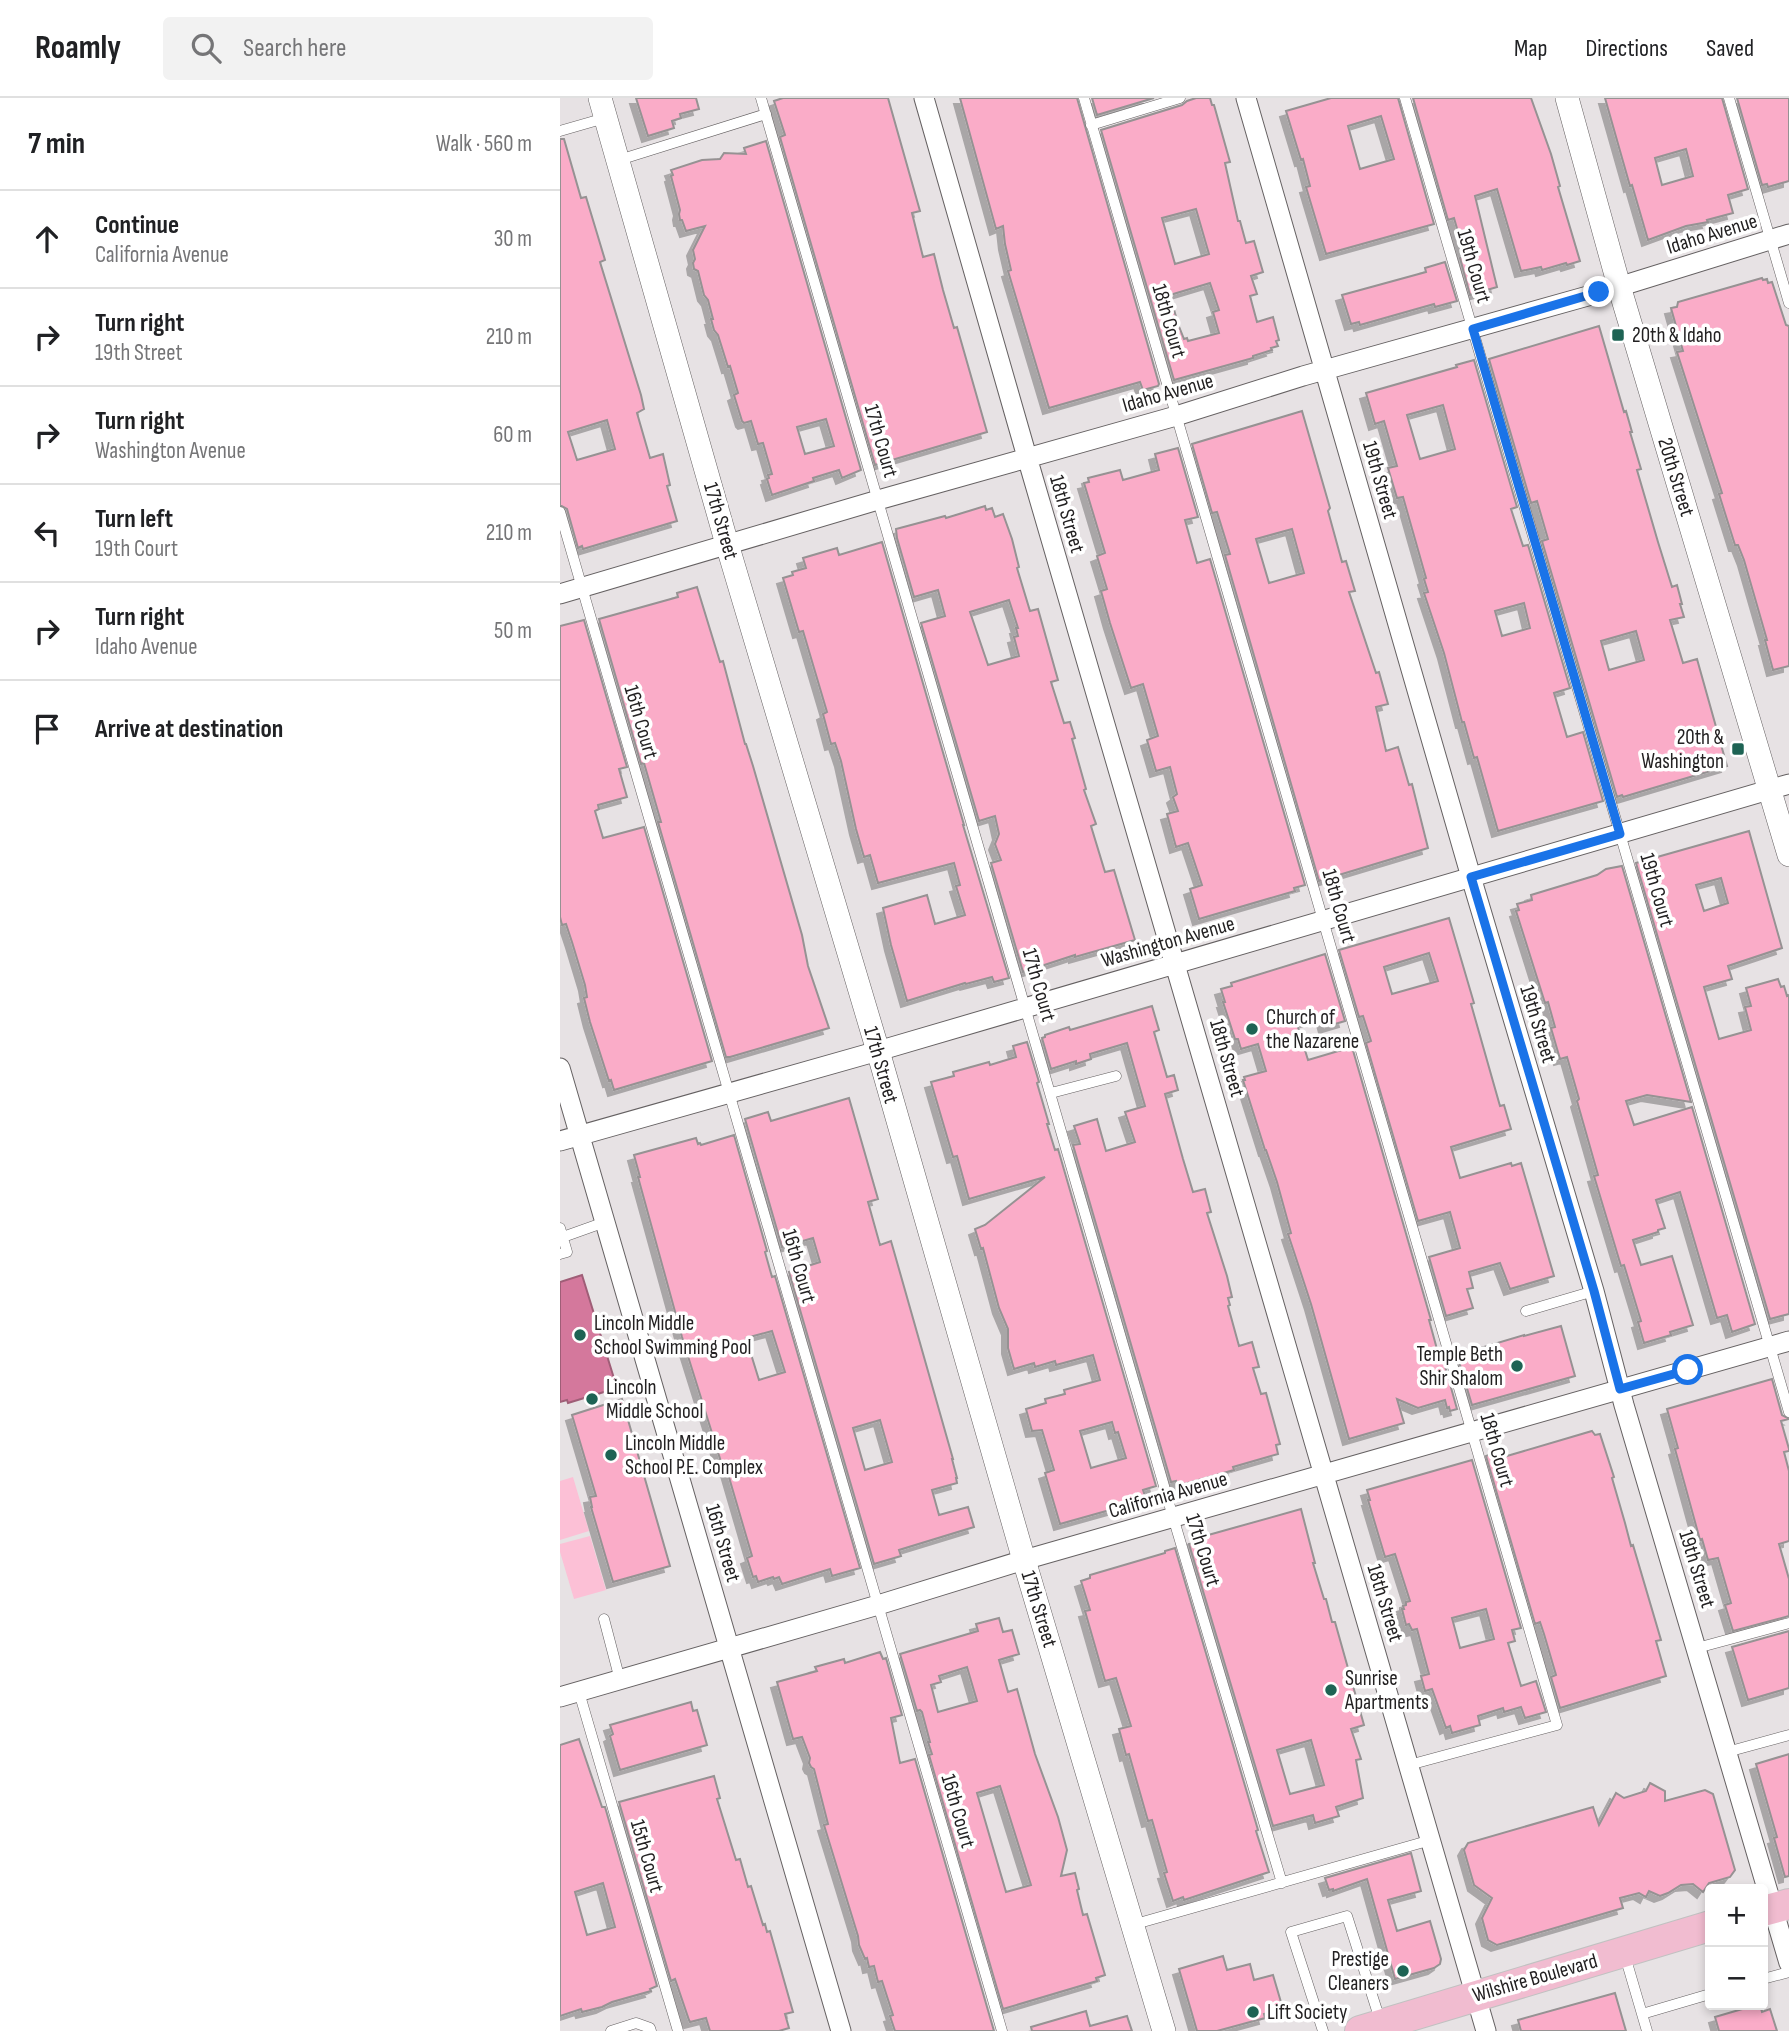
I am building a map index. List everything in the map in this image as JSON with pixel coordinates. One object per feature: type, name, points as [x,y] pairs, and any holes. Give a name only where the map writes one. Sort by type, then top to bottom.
[{"type":"main road","name":"Wilshire Boulevard","points":[[1371,2028],[1705,1928]]},
{"type":"street","name":"18th Street","points":[[924,98],[1486,2031]]},
{"type":"street","name":"19th Street","points":[[1246,98],[1789,1963]]},
{"type":"street","name":"20th Street","points":[[1567,98],[1619,286],[1779,787],[1789,855]]},
{"type":"street","name":"17th Street","points":[[603,108],[727,544],[1164,2031]]},
{"type":"street","name":"Idaho Avenue","points":[[560,594],[1176,416],[1324,369],[1473,329],[1780,237]]},
{"type":"street","name":"Washington Avenue","points":[[560,1141],[878,1051],[1779,787]]},
{"type":"street","name":"16th Street","points":[[560,1068],[841,2031]]},
{"type":"street","name":"California Avenue","points":[[569,1695],[1024,1560],[1780,1344]]},
{"type":"lane","name":"17th Court","points":[[761,98],[1282,1883]]},
{"type":"lane","name":"18th Court","points":[[1084,98],[1557,1725],[1409,1765]]},
{"type":"lane","points":[[1091,125],[1180,98]]},
{"type":"lane","name":"19th Court","points":[[1405,98],[1620,834],[1780,1344],[1789,1412]]},
{"type":"lane","points":[[1729,98],[1780,237],[1789,303]]},
{"type":"lane","points":[[560,131],[603,108]]},
{"type":"lane","points":[[618,160],[766,114]]},
{"type":"lane","name":"16th Court","points":[[560,512],[1002,2031]]},
{"type":"lane","points":[[1051,1093],[1116,1076]]},
{"type":"lane","points":[[560,1254],[567,1252],[562,1232],[605,1222]]},
{"type":"lane","points":[[1525,1311],[1594,1291]]},
{"type":"lane","points":[[604,1619],[620,1680]]},
{"type":"lane","points":[[1697,1648],[1789,1623]]},
{"type":"lane","name":"15th Court","points":[[569,1695],[678,2031]]},
{"type":"lane","points":[[1727,1752],[1789,1735]]},
{"type":"lane","points":[[1132,1925],[1431,1840]]},
{"type":"lane","points":[[1323,2031],[1291,1932],[1348,1916],[1371,2028]]},
{"type":"lane","points":[[1624,1952],[1647,2031]]},
{"type":"lane","points":[[1768,1978],[1789,1972]]},
{"type":"lane","points":[[1642,2014],[1705,1995]]},
{"type":"lane","points":[[611,2031],[636,2023],[650,2028],[651,2031]]},
{"type":"shaded area","name":"Lincoln Middle School Swimming Pool","points":[[582,1275],[617,1388],[568,1403],[567,1400],[560,1402],[560,1282]]},
{"type":"shaded area","points":[[573,1477],[589,1531],[560,1540],[560,1481]]},
{"type":"shaded area","points":[[590,1536],[606,1590],[574,1599],[560,1544]]},
{"type":"building","points":[[636,98],[696,98],[699,109],[680,114],[681,118],[672,121],[674,128],[648,136]]},
{"type":"building","points":[[783,98],[888,98],[920,211],[912,213],[923,257],[934,254],[987,432],[875,465],[780,137],[785,135],[774,101]]},
{"type":"building","points":[[960,98],[1077,98],[1158,386],[1143,390],[1140,382],[1049,408],[1008,271],[1011,270],[1003,226],[996,229]]},
{"type":"building","points":[[1092,98],[1154,98],[1097,115]]},
{"type":"building","points":[[1210,98],[1214,105],[1230,162],[1225,163],[1238,221],[1246,243],[1254,241],[1263,272],[1251,276],[1257,294],[1250,296],[1257,322],[1273,317],[1279,340],[1276,341],[1278,346],[1253,358],[1174,380],[1101,130],[1182,105],[1187,101]],"holes":[[[1196,209],[1209,254],[1175,264],[1162,218]],[[1210,283],[1219,310],[1213,312],[1219,333],[1188,341],[1187,338],[1184,339],[1178,324],[1170,295]]]},
{"type":"building","points":[[1331,98],[1398,98],[1434,224],[1326,254],[1306,187],[1310,186],[1303,159],[1301,160],[1286,111]],"holes":[[[1381,116],[1394,159],[1360,169],[1348,126]]]},
{"type":"building","points":[[1413,98],[1531,98],[1551,154],[1580,261],[1542,270],[1541,267],[1521,271],[1497,189],[1475,196],[1497,287],[1470,295],[1460,258],[1465,256],[1454,218],[1448,220]]},
{"type":"building","points":[[1605,98],[1722,98],[1748,189],[1728,195],[1733,213],[1648,240],[1632,185],[1630,186]],"holes":[[[1686,149],[1693,176],[1662,185],[1655,158]]]},
{"type":"building","points":[[1737,98],[1789,98],[1789,181],[1768,187],[1767,184],[1762,185]]},
{"type":"building","points":[[560,139],[564,139],[581,198],[586,197],[605,260],[600,262],[641,395],[644,409],[637,413],[650,458],[663,454],[670,485],[667,486],[677,521],[583,549],[582,546],[578,548],[567,509],[560,505]],"holes":[[[607,420],[615,449],[577,460],[568,432]]]},
{"type":"building","points":[[766,141],[861,470],[842,478],[839,470],[772,495],[767,479],[768,475],[772,474],[763,443],[758,444],[751,421],[742,421],[734,395],[738,393],[730,366],[728,367],[714,330],[698,271],[694,269],[693,250],[705,226],[686,231],[680,220],[671,176],[671,170],[702,160],[720,159],[724,153],[746,154],[744,148]],"holes":[[[826,419],[834,446],[805,454],[797,427]]]},
{"type":"building","points":[[1445,262],[1457,301],[1435,307],[1434,304],[1360,325],[1359,322],[1351,324],[1342,295],[1426,272],[1425,268]]},
{"type":"building","points":[[1762,278],[1767,279],[1768,283],[1772,282],[1786,325],[1789,326],[1789,666],[1773,670],[1744,560],[1738,545],[1735,545],[1719,494],[1722,493],[1677,352],[1683,351],[1671,308],[1677,307],[1678,302]]},
{"type":"building","points":[[1599,326],[1632,432],[1641,469],[1637,470],[1658,542],[1672,587],[1677,585],[1682,604],[1684,617],[1670,620],[1683,663],[1697,659],[1727,766],[1617,797],[1542,541],[1548,539],[1537,501],[1531,503],[1489,359]],"holes":[[[1636,631],[1644,660],[1609,670],[1601,641]]]},
{"type":"building","points":[[1474,360],[1517,507],[1511,509],[1523,546],[1528,545],[1570,688],[1554,693],[1567,737],[1583,732],[1603,801],[1498,831],[1424,593],[1428,592],[1424,579],[1426,578],[1403,497],[1397,498],[1388,468],[1397,466],[1384,421],[1375,424],[1366,393],[1457,367],[1456,365]],"holes":[[[1443,405],[1455,449],[1420,459],[1407,415]],[[1524,603],[1530,628],[1502,636],[1495,611]]]},
{"type":"building","points":[[1302,411],[1330,508],[1328,511],[1342,562],[1346,561],[1355,591],[1349,592],[1388,704],[1376,707],[1386,751],[1398,747],[1409,785],[1412,784],[1428,848],[1319,881],[1225,555],[1230,554],[1217,512],[1212,513],[1192,444]],"holes":[[[1292,529],[1304,573],[1269,583],[1256,539]]]},
{"type":"building","points":[[1178,448],[1198,517],[1185,520],[1197,563],[1210,559],[1305,885],[1294,888],[1295,891],[1199,919],[1190,889],[1202,885],[1188,843],[1176,847],[1167,814],[1178,811],[1173,797],[1177,794],[1170,767],[1156,771],[1147,740],[1158,736],[1143,684],[1131,688],[1110,623],[1101,591],[1107,589],[1097,556],[1105,553],[1084,483],[1089,482],[1088,478],[1120,470],[1123,480],[1159,470],[1155,454]]},
{"type":"building","points":[[985,506],[986,510],[992,508],[995,517],[1003,514],[1030,611],[1038,609],[1058,680],[1051,682],[1064,723],[1070,722],[1075,738],[1072,739],[1086,789],[1084,790],[1096,824],[1091,826],[1105,872],[1114,870],[1135,940],[1023,972],[991,863],[1001,860],[995,844],[999,834],[995,816],[979,821],[921,623],[945,616],[938,590],[914,597],[897,538],[896,529],[945,516],[946,518]],"holes":[[[1009,600],[1018,636],[1014,637],[1019,656],[988,665],[970,612]]]},
{"type":"building","points":[[882,542],[1009,978],[994,982],[992,977],[965,983],[907,1001],[883,908],[927,895],[935,924],[965,915],[956,886],[960,885],[954,863],[878,883],[870,855],[864,857],[841,761],[835,743],[831,744],[823,714],[827,712],[803,631],[799,632],[783,578],[806,568],[803,558],[837,548],[839,555]]},
{"type":"building","points":[[697,587],[720,662],[723,661],[802,935],[808,966],[829,1028],[730,1057],[726,1057],[658,822],[661,822],[644,763],[641,764],[599,619],[678,597],[677,593]]},
{"type":"building","points":[[584,620],[627,767],[619,769],[627,797],[598,805],[599,809],[595,811],[603,838],[644,827],[712,1061],[614,1090],[590,1022],[584,998],[587,997],[585,985],[572,942],[566,924],[562,925],[560,917],[560,626]]},
{"type":"building","points":[[1749,831],[1782,948],[1728,966],[1732,979],[1704,987],[1719,1039],[1751,1030],[1745,1007],[1751,1006],[1746,988],[1778,979],[1787,996],[1789,995],[1789,1314],[1770,1319],[1636,863]],"holes":[[[1721,878],[1728,903],[1704,911],[1696,885]]]},
{"type":"building","points":[[1622,866],[1691,1102],[1647,1095],[1626,1101],[1634,1125],[1692,1107],[1755,1324],[1732,1332],[1727,1315],[1717,1318],[1680,1192],[1656,1200],[1665,1228],[1633,1240],[1641,1265],[1672,1256],[1693,1325],[1644,1343],[1638,1322],[1641,1321],[1594,1176],[1598,1175],[1567,1057],[1560,1059],[1551,1028],[1555,1027],[1548,1002],[1545,1003],[1516,911],[1519,910],[1517,904],[1532,900],[1531,895]]},
{"type":"building","points":[[1449,918],[1500,1106],[1504,1105],[1511,1129],[1451,1147],[1460,1178],[1511,1163],[1512,1166],[1521,1163],[1554,1276],[1510,1289],[1500,1263],[1469,1272],[1473,1288],[1467,1289],[1473,1308],[1446,1316],[1429,1257],[1460,1248],[1450,1212],[1418,1221],[1366,1043],[1371,1041],[1363,1016],[1359,1017],[1339,950]],"holes":[[[1429,953],[1438,981],[1392,994],[1384,967]]]},
{"type":"building","points":[[1325,954],[1345,1021],[1325,1027],[1322,1016],[1297,1024],[1308,1060],[1352,1047],[1431,1320],[1440,1360],[1443,1359],[1457,1409],[1450,1411],[1445,1400],[1418,1408],[1397,1399],[1404,1423],[1349,1439],[1288,1234],[1291,1233],[1277,1182],[1243,1080],[1244,1077],[1266,1071],[1258,1044],[1241,1049],[1238,1039],[1235,1039],[1221,989],[1232,986],[1231,983]]},
{"type":"building","points":[[1152,1006],[1159,1030],[1154,1032],[1167,1077],[1174,1075],[1178,1090],[1165,1094],[1183,1159],[1193,1192],[1205,1189],[1211,1212],[1207,1213],[1232,1297],[1228,1298],[1228,1306],[1239,1346],[1252,1342],[1259,1367],[1253,1368],[1261,1394],[1266,1393],[1280,1444],[1276,1445],[1278,1454],[1177,1486],[1176,1481],[1171,1482],[1073,1145],[1080,1144],[1074,1126],[1097,1119],[1106,1151],[1135,1142],[1125,1112],[1145,1106],[1127,1043],[1090,1054],[1091,1059],[1051,1069],[1042,1038],[1069,1027],[1070,1030]]},
{"type":"building","points":[[1027,1042],[1039,1082],[1037,1083],[1047,1124],[1055,1150],[1058,1149],[1156,1486],[1143,1490],[1145,1496],[1116,1504],[1117,1508],[1060,1524],[1045,1473],[1054,1470],[1042,1430],[1032,1431],[1026,1409],[1046,1403],[1045,1399],[1065,1394],[1064,1390],[1100,1380],[1093,1355],[1056,1365],[1055,1361],[1035,1367],[1034,1363],[1014,1369],[1008,1348],[1008,1329],[975,1229],[985,1225],[1045,1177],[969,1199],[957,1156],[953,1157],[931,1082],[954,1076],[953,1072],[1016,1057],[1013,1046]],"holes":[[[1112,1422],[1115,1433],[1118,1432],[1126,1458],[1091,1468],[1080,1431]]]},
{"type":"building","points":[[849,1098],[878,1199],[868,1202],[880,1245],[891,1241],[953,1459],[957,1483],[932,1490],[939,1515],[968,1507],[974,1527],[899,1550],[901,1556],[874,1564],[789,1272],[820,1262],[813,1238],[782,1247],[745,1119],[768,1112],[771,1121]],"holes":[[[880,1420],[892,1462],[865,1470],[853,1428]]]},
{"type":"building","points":[[734,1135],[772,1277],[775,1276],[860,1568],[832,1576],[830,1569],[782,1584],[779,1577],[758,1582],[756,1576],[753,1577],[747,1558],[752,1556],[726,1467],[722,1465],[682,1337],[634,1155],[696,1138],[701,1145]],"holes":[[[772,1331],[785,1372],[759,1380],[746,1338]]]},
{"type":"building","name":"Temple Beth Shir Shalom","points":[[1561,1326],[1575,1376],[1472,1405],[1457,1355]]},
{"type":"building","points":[[1772,1379],[1782,1415],[1789,1419],[1781,1421],[1789,1449],[1784,1452],[1789,1471],[1789,1541],[1779,1544],[1789,1579],[1789,1616],[1733,1631],[1725,1605],[1731,1603],[1718,1558],[1708,1560],[1702,1539],[1700,1540],[1667,1409]]},
{"type":"building","name":"Lincoln Middle School P.E. Complex","points":[[622,1399],[670,1566],[613,1582],[591,1507],[590,1497],[596,1496],[572,1415]]},
{"type":"building","points":[[1592,1431],[1595,1435],[1600,1434],[1614,1477],[1612,1478],[1631,1546],[1633,1545],[1661,1640],[1656,1641],[1666,1676],[1560,1708],[1551,1677],[1556,1675],[1544,1634],[1540,1622],[1535,1624],[1486,1456],[1505,1448],[1507,1456]]},
{"type":"building","points":[[1472,1460],[1521,1628],[1512,1630],[1515,1641],[1508,1643],[1521,1686],[1536,1681],[1546,1712],[1525,1718],[1521,1707],[1504,1712],[1503,1708],[1478,1716],[1480,1725],[1452,1733],[1450,1726],[1446,1728],[1432,1689],[1425,1691],[1421,1676],[1429,1674],[1417,1629],[1412,1630],[1409,1624],[1406,1625],[1402,1609],[1406,1602],[1410,1601],[1395,1554],[1385,1557],[1367,1490]],"holes":[[[1486,1609],[1494,1639],[1460,1648],[1452,1618]]]},
{"type":"building","points":[[1301,1509],[1313,1563],[1332,1622],[1335,1622],[1364,1725],[1351,1729],[1361,1759],[1356,1760],[1363,1798],[1336,1807],[1339,1816],[1315,1823],[1313,1815],[1273,1826],[1189,1544],[1195,1543],[1194,1539]],"holes":[[[1311,1740],[1324,1785],[1290,1794],[1277,1750]]]},
{"type":"building","points":[[1175,1548],[1269,1872],[1184,1900],[1183,1897],[1173,1901],[1152,1820],[1148,1821],[1119,1729],[1131,1726],[1116,1678],[1105,1681],[1085,1611],[1090,1610],[1081,1581],[1090,1578],[1090,1575]]},
{"type":"building","points":[[999,1618],[1003,1632],[1012,1630],[1019,1654],[999,1660],[1008,1692],[1017,1689],[1035,1754],[1058,1817],[1067,1850],[1061,1876],[1075,1873],[1083,1915],[1087,1914],[1105,1975],[1096,1978],[1097,1981],[1003,2009],[929,1755],[932,1754],[922,1712],[917,1711],[900,1654],[978,1631],[976,1624]],"holes":[[[967,1667],[977,1701],[938,1712],[931,1685],[941,1682],[939,1676]],[[1000,1786],[1031,1885],[1006,1892],[977,1793]]]},
{"type":"building","points":[[1789,1631],[1789,1688],[1748,1700],[1732,1647]]},
{"type":"building","points":[[880,1652],[883,1659],[886,1658],[902,1715],[891,1718],[900,1763],[915,1759],[994,2031],[895,2031],[882,1981],[878,1982],[874,1966],[869,1967],[859,1945],[824,1825],[828,1824],[814,1769],[809,1763],[810,1758],[802,1737],[793,1739],[777,1682],[817,1671],[815,1667],[844,1659],[845,1663]]},
{"type":"building","points":[[691,1702],[693,1711],[697,1710],[707,1745],[620,1770],[610,1736],[613,1734],[610,1725]]},
{"type":"building","points":[[579,1739],[602,1807],[605,1807],[657,1986],[650,1989],[651,1991],[602,2007],[582,2012],[581,2009],[560,2016],[560,1745]],"holes":[[[603,1883],[615,1927],[587,1935],[575,1892]]]},
{"type":"building","points":[[1789,1754],[1789,1876],[1785,1877],[1774,1838],[1777,1837],[1756,1764]]},
{"type":"building","points":[[714,1776],[720,1798],[717,1799],[736,1860],[740,1859],[763,1925],[765,1924],[767,1932],[770,1931],[793,2012],[785,2014],[789,2028],[779,2031],[710,2031],[706,2018],[690,2022],[675,1979],[671,1981],[619,1802]]},
{"type":"building","points":[[1650,1783],[1665,1791],[1665,1801],[1705,1790],[1713,1794],[1735,1870],[1730,1877],[1705,1884],[1703,1892],[1693,1884],[1681,1885],[1660,1896],[1649,1891],[1646,1897],[1639,1893],[1620,1898],[1623,1908],[1497,1945],[1488,1940],[1482,1918],[1492,1898],[1474,1885],[1464,1850],[1468,1843],[1593,1807],[1599,1825],[1616,1793],[1624,1798],[1646,1791]]},
{"type":"building","points":[[1411,1853],[1421,1891],[1388,1900],[1397,1931],[1430,1921],[1441,1959],[1440,1964],[1434,1968],[1395,1979],[1367,1879],[1333,1891],[1329,1890],[1325,1878]]},
{"type":"building","points":[[1223,1956],[1227,1970],[1250,1964],[1254,1980],[1273,1975],[1283,2009],[1264,2014],[1265,2018],[1217,2031],[1197,2031],[1179,1969]]},
{"type":"building","points":[[1615,1993],[1626,2031],[1521,2031],[1518,2020]]},
{"type":"building","points":[[1770,2009],[1777,2031],[1719,2031],[1715,2017],[1739,2010],[1762,2012]]},
{"type":"building","points":[[1086,2011],[1090,2026],[1127,2016],[1132,2031],[1032,2031],[1031,2027]]},
{"type":"place","name":"20th & Idaho","points":[[1618,335]]},
{"type":"place","name":"20th & Washington","points":[[1738,749]]},
{"type":"place","name":"Church of the Nazarene","points":[[1252,1029]]},
{"type":"place","name":"Lincoln Middle School Swimming Pool","points":[[580,1335]]},
{"type":"place","name":"Temple Beth Shir Shalom","points":[[1517,1366]]},
{"type":"place","name":"Lincoln Middle School","points":[[592,1399]]},
{"type":"place","name":"Lincoln Middle School P.E. Complex","points":[[611,1455]]},
{"type":"place","name":"Sunrise Apartments","points":[[1331,1690]]},
{"type":"place","name":"Prestige Cleaners","points":[[1403,1971]]},
{"type":"place","name":"Lift Society","points":[[1253,2012]]},
{"type":"route","points":[[1599,292],[1473,329],[1620,834],[1471,877],[1594,1291],[1620,1389],[1688,1370]]}]
